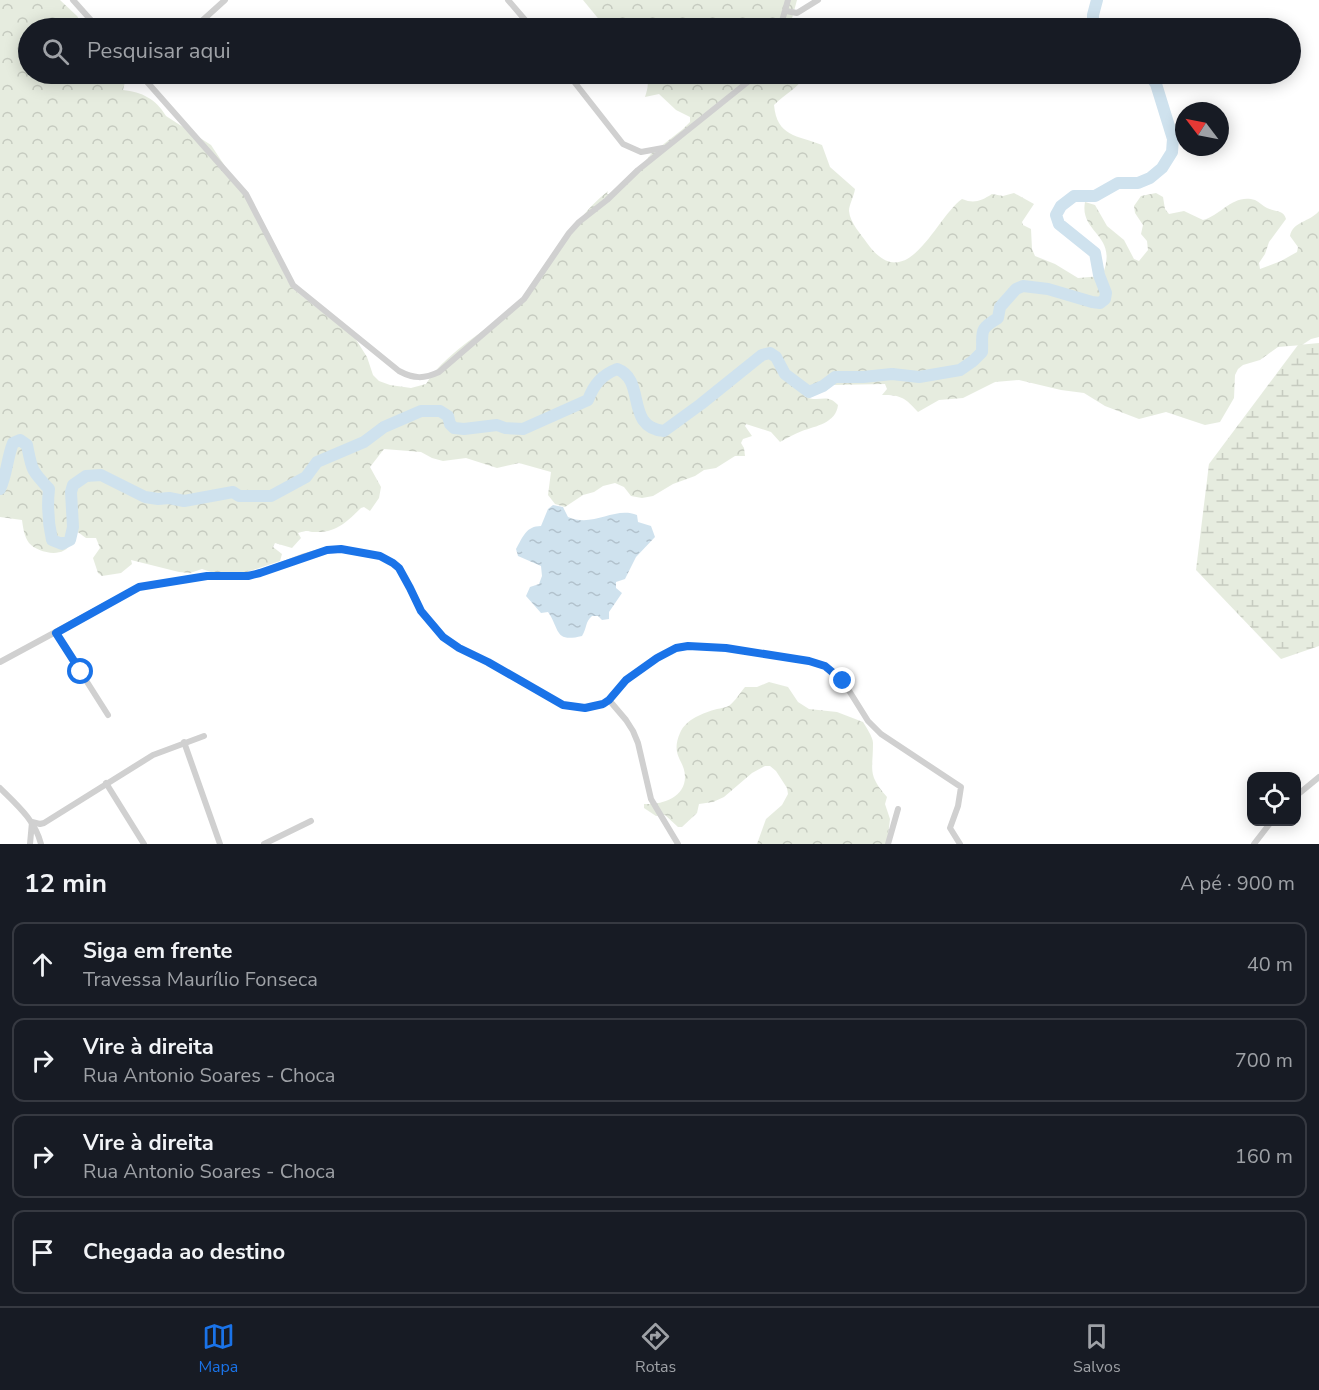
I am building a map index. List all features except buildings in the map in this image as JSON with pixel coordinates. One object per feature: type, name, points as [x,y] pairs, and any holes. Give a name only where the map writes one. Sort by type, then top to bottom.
[{"type":"street","points":[[73,0],[90,18]]},
{"type":"street","points":[[205,18],[225,0]]},
{"type":"street","points":[[508,0],[523,18]]},
{"type":"street","points":[[784,18],[788,0]]},
{"type":"street","points":[[786,11],[797,13],[818,0]]},
{"type":"street","points":[[151,84],[246,194],[293,285],[399,371],[417,378],[439,372],[513,310],[524,299],[568,233],[579,222],[744,84]]},
{"type":"street","points":[[576,84],[623,144],[641,152],[667,147]]},
{"type":"street","points":[[0,662],[139,587],[207,576],[248,576],[327,550],[341,549],[380,556],[399,568],[426,618],[443,637],[563,705],[585,708],[609,700],[626,680],[657,658],[676,648],[688,646],[726,648],[817,663],[843,681],[868,721],[881,734],[961,787],[958,806],[950,828],[960,844]]},
{"type":"street","points":[[56,633],[108,715]]},
{"type":"street","points":[[609,700],[633,731],[651,799],[678,844]]},
{"type":"street","points":[[32,822],[44,823],[153,755],[204,736]]},
{"type":"street","points":[[184,742],[220,844]]},
{"type":"street","points":[[1301,792],[1319,777]]},
{"type":"street","points":[[106,783],[144,844]]},
{"type":"street","points":[[0,788],[32,822],[38,831],[41,844]]},
{"type":"street","points":[[888,844],[898,809]]},
{"type":"street","points":[[264,844],[311,821]]},
{"type":"street","points":[[30,844],[32,822]]},
{"type":"street","points":[[1254,844],[1268,826]]},
{"type":"green space","points":[[0,0],[60,0],[78,18],[18,18],[18,84],[124,84],[123,90],[148,97],[166,116],[211,145],[260,219],[287,280],[297,292],[355,338],[367,357],[373,375],[379,381],[390,385],[411,388],[426,384],[452,355],[525,299],[584,214],[595,202],[608,191],[607,194],[609,194],[640,168],[651,154],[690,122],[690,117],[676,110],[659,94],[645,97],[648,84],[799,84],[774,105],[779,123],[790,133],[822,145],[830,167],[855,189],[849,211],[854,224],[881,258],[895,262],[908,259],[919,249],[962,199],[977,201],[992,194],[1003,196],[1014,193],[1034,204],[1022,222],[1031,229],[1032,249],[1035,256],[1055,264],[1078,278],[1102,276],[1106,262],[1103,243],[1085,213],[1085,202],[1095,205],[1107,226],[1124,240],[1134,259],[1139,261],[1148,250],[1147,241],[1141,234],[1143,225],[1135,213],[1134,206],[1141,196],[1156,193],[1163,197],[1165,209],[1169,214],[1184,211],[1203,220],[1241,199],[1255,200],[1281,213],[1286,219],[1269,242],[1259,263],[1260,269],[1297,252],[1298,247],[1290,236],[1292,231],[1298,224],[1319,211],[1319,337],[1302,345],[1278,347],[1260,360],[1243,365],[1238,369],[1235,375],[1234,398],[1220,422],[1205,425],[1166,412],[1139,419],[1105,406],[1084,393],[1019,380],[995,382],[963,398],[939,400],[918,412],[903,398],[882,395],[887,389],[885,384],[833,385],[806,393],[804,396],[814,399],[830,399],[838,405],[834,416],[824,423],[780,442],[771,432],[746,424],[752,436],[743,439],[741,443],[745,456],[735,456],[716,468],[704,470],[653,496],[642,498],[631,496],[624,487],[615,483],[583,495],[565,507],[555,504],[548,495],[551,472],[519,463],[497,468],[466,458],[443,461],[421,452],[384,449],[370,467],[381,487],[379,498],[370,511],[364,507],[361,508],[346,522],[330,530],[298,533],[301,538],[292,548],[275,543],[273,547],[282,554],[280,561],[244,573],[223,576],[202,569],[190,573],[179,572],[131,560],[132,564],[121,573],[102,576],[98,573],[93,558],[100,548],[96,538],[86,538],[75,530],[68,548],[57,553],[44,552],[29,543],[22,520],[0,517]]},
{"type":"green space","points":[[583,0],[797,0],[792,18],[598,18]]},
{"type":"green space","points":[[1319,343],[1319,646],[1281,659],[1196,570],[1209,464],[1298,345]]},
{"type":"green space","points":[[769,682],[788,687],[798,702],[809,709],[837,712],[863,722],[873,741],[872,772],[876,783],[887,797],[885,804],[890,819],[887,844],[757,844],[766,819],[782,805],[788,794],[787,788],[770,766],[765,766],[752,773],[724,797],[713,802],[699,804],[697,813],[682,827],[678,827],[665,815],[656,816],[644,808],[644,804],[671,799],[677,795],[684,784],[685,777],[677,753],[677,741],[686,724],[701,715],[728,706],[745,687],[757,687]]},
{"type":"water","points":[[553,505],[563,507],[568,517],[577,520],[595,519],[620,513],[637,515],[638,522],[651,526],[655,537],[636,557],[625,579],[616,582],[616,588],[622,593],[609,612],[609,619],[602,620],[598,616],[592,616],[582,636],[573,638],[562,636],[548,612],[541,613],[526,596],[530,587],[539,584],[542,576],[541,566],[518,556],[516,549],[528,530],[541,526],[548,509]]},
{"type":"waterway","points":[[1093,18],[1097,0]]},
{"type":"waterway","points":[[0,489],[13,443],[20,440],[27,445],[35,473],[49,489],[48,514],[52,540],[62,544],[70,540],[73,527],[71,492],[73,485],[86,476],[101,475],[145,497],[158,499],[169,498],[184,501],[233,492],[239,496],[271,496],[306,477],[317,462],[364,442],[384,427],[421,411],[440,411],[448,416],[454,428],[497,425],[523,429],[588,400],[599,381],[617,369],[626,375],[631,383],[639,413],[644,421],[652,428],[664,431],[762,355],[770,353],[776,357],[785,374],[809,392],[835,377],[892,374],[919,377],[960,370],[982,352],[984,328],[998,318],[1000,307],[1016,289],[1023,286],[1048,289],[1100,303],[1105,299],[1106,293],[1099,275],[1095,253],[1059,224],[1056,215],[1061,206],[1074,196],[1095,196],[1118,183],[1138,183],[1150,178],[1162,168],[1172,152],[1173,139],[1156,84]]},
{"type":"route","points":[[81,672],[56,633],[139,587],[207,576],[248,576],[302,557],[327,550],[341,549],[380,556],[393,563],[399,568],[421,611],[443,637],[563,705],[585,708],[603,704],[626,680],[657,658],[676,648],[688,646],[726,648],[809,661],[825,666],[843,681]]}]
